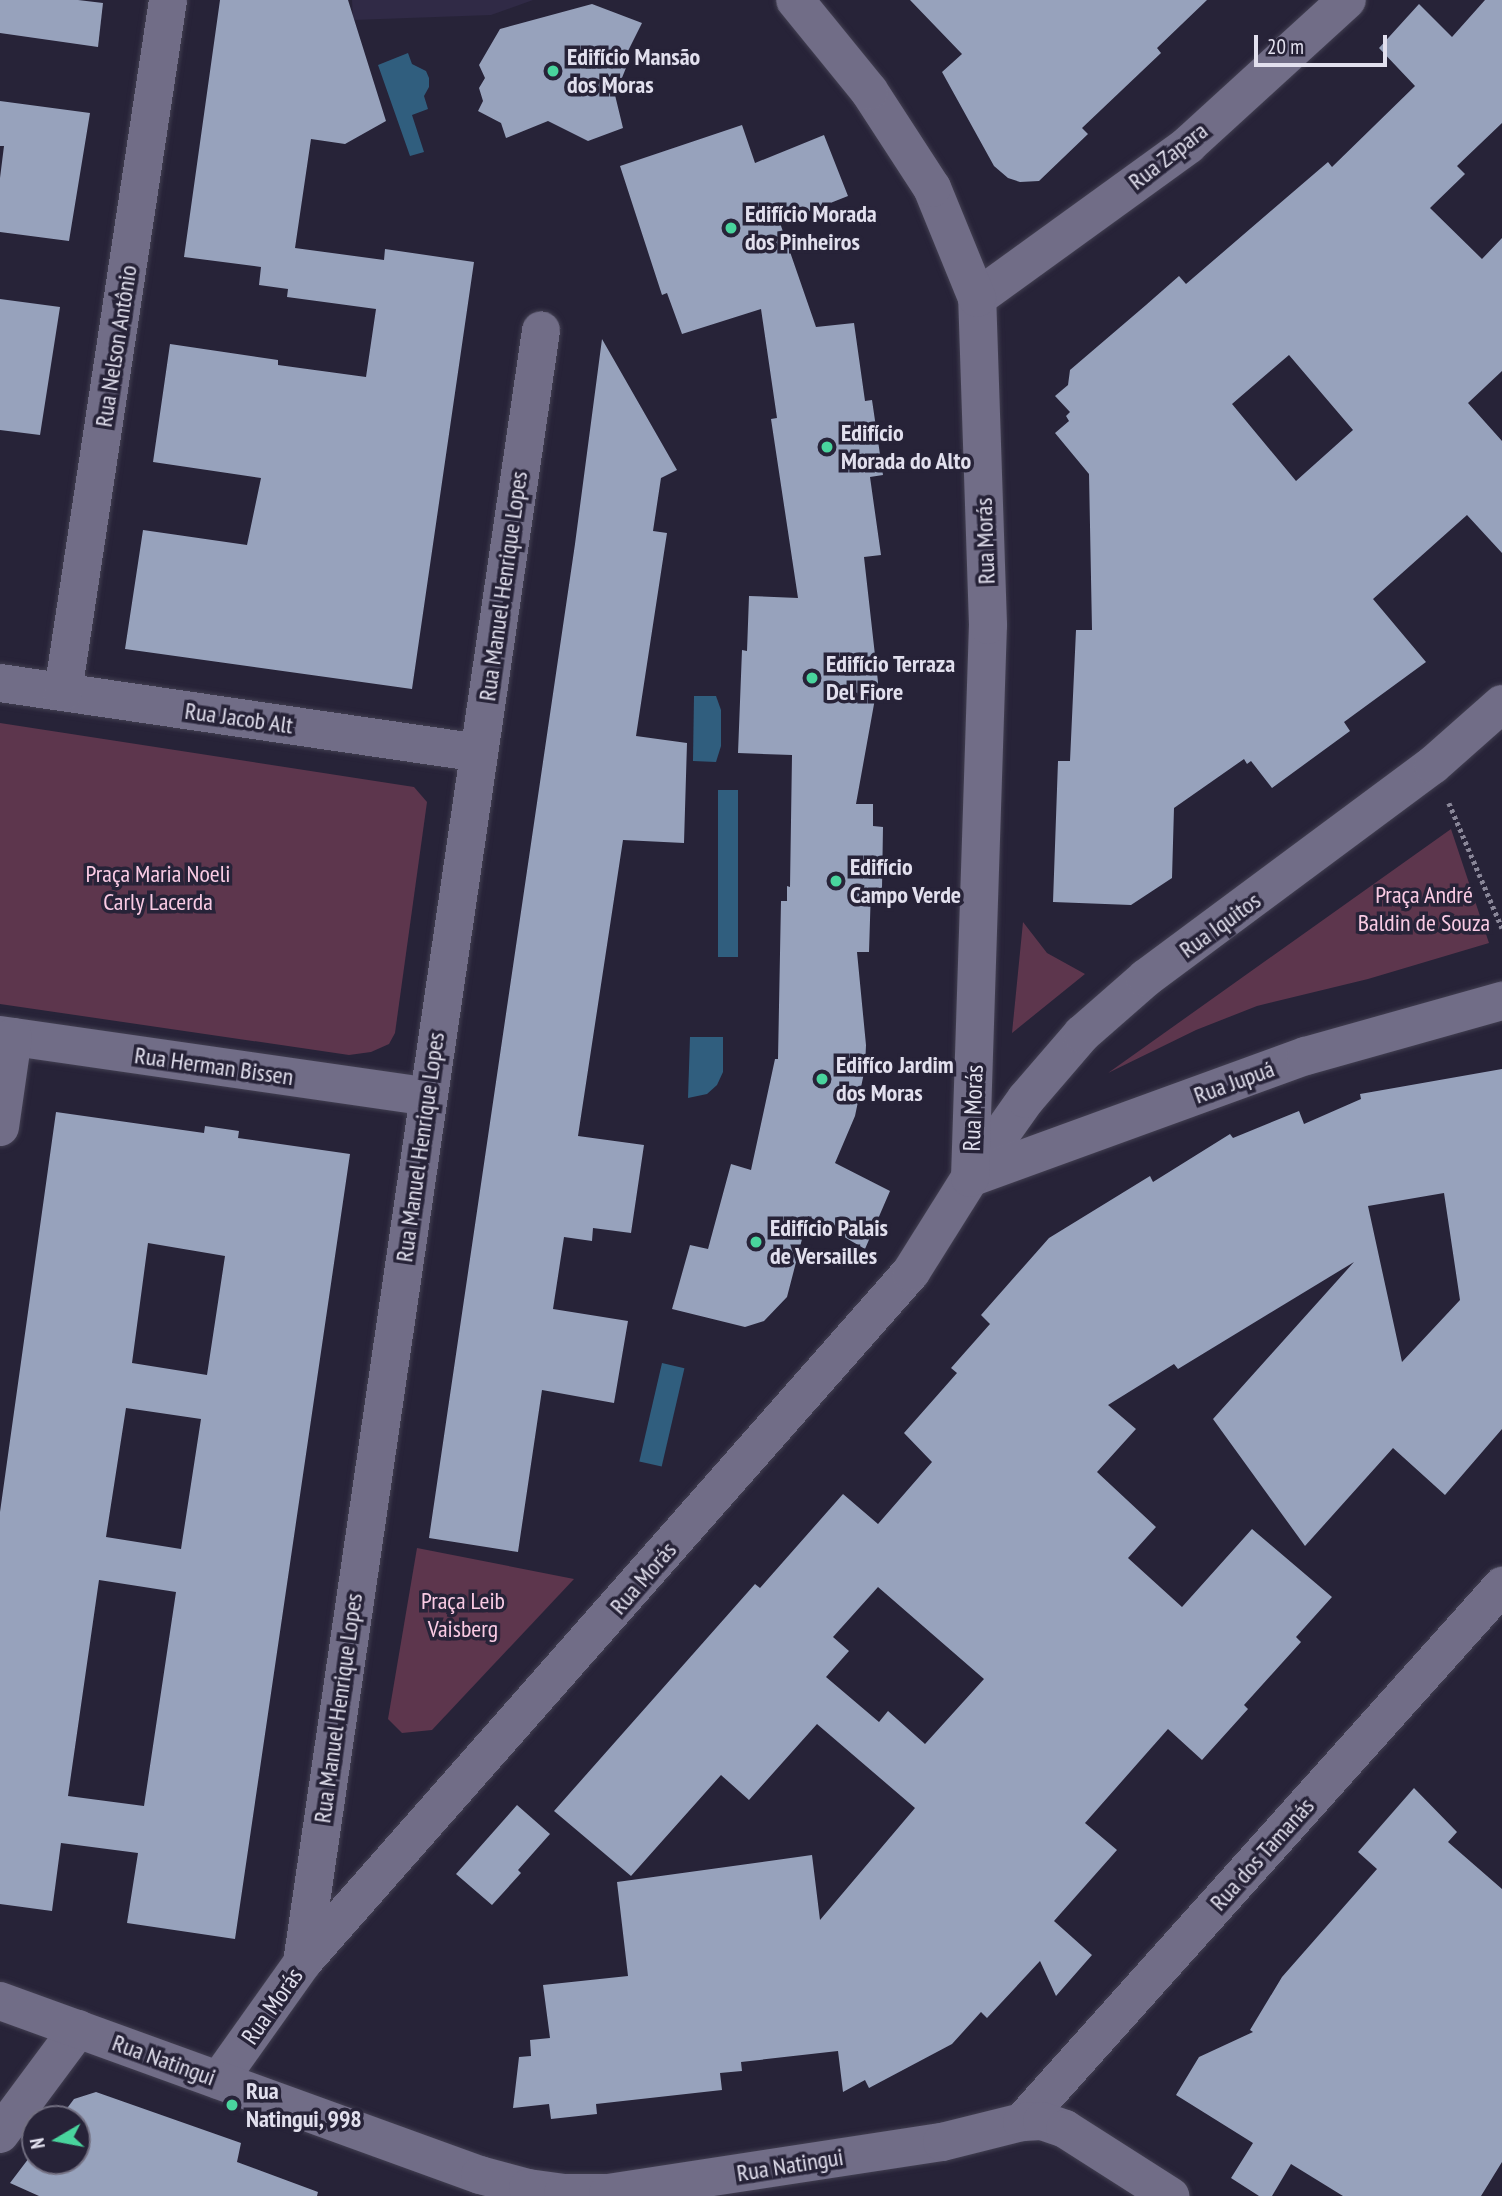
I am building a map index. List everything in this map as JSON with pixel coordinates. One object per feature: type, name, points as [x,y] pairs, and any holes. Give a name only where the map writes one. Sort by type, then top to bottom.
[{"type":"street","name":"Rua Nelson Antônio","points":[[63,692],[169,0]]},
{"type":"street","name":"Rua Morás","points":[[219,2080],[302,1963],[911,1272],[970,1178],[988,625],[977,298],[932,188],[869,91],[795,0]]},
{"type":"street","name":"Rua Zapara","points":[[977,298],[1188,145],[1347,0]]},
{"type":"street","name":"Rua Manuel Henrique Lopes","points":[[302,1963],[541,330]]},
{"type":"street","name":"Rua Jacob Alt","points":[[0,683],[478,753]]},
{"type":"street","name":"Rua Iquitos","points":[[970,1178],[1026,1099],[1082,1034],[1146,978],[1433,765],[1502,704]]},
{"type":"street","name":"Rua Jupuá","points":[[970,1178],[1306,1056],[1502,1001]]},
{"type":"street","name":"Rua Herman Bissen","points":[[7,1036],[428,1097]]},
{"type":"street","points":[[0,1127],[7,1036]]},
{"type":"street","name":"Rua dos Tamanás","points":[[1022,2122],[1501,1587]]},
{"type":"street","name":"Rua Natingui","points":[[0,2001],[480,2175],[527,2188],[564,2193],[608,2194],[942,2142],[1022,2122],[1042,2121],[1065,2129],[1170,2196]]},
{"type":"street","points":[[0,2134],[78,2029]]},
{"type":"path","points":[[1433,765],[1502,928]]},
{"type":"shaded area","points":[[352,0],[533,0],[491,15],[353,20]]},
{"type":"green space","name":"Praça Maria Noeli Carly Lacerda","points":[[0,723],[414,787],[427,802],[395,1033],[389,1044],[371,1052],[349,1055],[0,1004]]},
{"type":"green space","name":"Praça André Baldin de Souza","points":[[1451,829],[1489,943],[1368,979],[1257,1006],[1196,1030],[1108,1073]]},
{"type":"green space","points":[[1023,922],[1047,953],[1085,974],[1012,1033]]},
{"type":"green space","name":"Praça Leib Vaisberg","points":[[417,1548],[574,1579],[432,1730],[402,1733],[388,1719]]},
{"type":"water","points":[[408,53],[412,64],[426,71],[429,78],[429,87],[424,96],[428,109],[412,115],[424,152],[410,156],[378,65]]},
{"type":"water","points":[[694,696],[716,696],[721,710],[721,746],[716,762],[693,761]]},
{"type":"water","points":[[718,790],[738,790],[738,957],[718,957]]},
{"type":"water","points":[[690,1037],[723,1037],[723,1072],[717,1085],[707,1094],[688,1098]]},
{"type":"water","points":[[662,1363],[684,1368],[662,1467],[639,1461]]},
{"type":"building","points":[[0,0],[78,0],[103,3],[98,47],[0,33]]},
{"type":"building","points":[[220,0],[348,0],[386,121],[345,144],[311,139],[295,248],[384,260],[385,249],[474,262],[412,689],[125,649],[143,530],[247,545],[261,478],[153,462],[170,344],[278,360],[278,365],[366,377],[376,309],[287,297],[288,289],[259,285],[261,267],[184,257]]},
{"type":"building","points":[[910,0],[1207,0],[1157,48],[1161,53],[1082,128],[1088,134],[1039,181],[1020,182],[1008,178],[994,166],[942,72],[962,54]]},
{"type":"building","points":[[1485,0],[1502,0],[1502,123],[1457,166],[1465,174],[1430,208],[1482,259],[1502,238],[1502,371],[1468,403],[1502,441],[1502,553],[1467,515],[1373,599],[1426,662],[1344,722],[1350,731],[1272,788],[1251,761],[1247,764],[1244,759],[1174,808],[1172,878],[1131,905],[1053,902],[1058,761],[1070,761],[1076,630],[1092,630],[1089,474],[1055,433],[1069,421],[1066,416],[1070,412],[1055,396],[1068,385],[1070,370],[1179,276],[1186,284],[1328,162],[1332,167],[1415,86],[1379,48],[1419,4],[1452,37]],"holes":[[[1289,355],[1353,430],[1296,481],[1232,404]]]},
{"type":"building","name":"Edifício Mansão dos Moras","points":[[592,4],[642,23],[625,57],[628,63],[615,95],[623,128],[588,141],[548,121],[506,138],[501,123],[478,111],[483,101],[479,88],[485,78],[479,65],[500,29]]},
{"type":"building","points":[[0,101],[90,113],[69,241],[0,232],[0,178],[4,146],[0,146]]},
{"type":"building","points":[[742,125],[755,163],[824,135],[848,196],[780,223],[816,327],[854,323],[865,401],[872,400],[883,475],[870,477],[881,555],[864,557],[878,682],[856,804],[873,804],[873,826],[883,827],[882,888],[871,888],[869,952],[857,952],[866,1045],[865,1068],[855,1116],[835,1163],[890,1191],[865,1249],[808,1216],[787,1297],[764,1321],[745,1327],[672,1309],[690,1245],[708,1249],[731,1164],[751,1170],[775,1059],[778,1059],[781,901],[787,901],[787,886],[790,887],[792,755],[738,753],[742,650],[747,651],[749,596],[798,598],[771,419],[777,418],[761,309],[682,334],[667,293],[662,295],[620,166]]},
{"type":"building","points":[[0,299],[60,307],[40,435],[0,430]]},
{"type":"building","points":[[602,339],[677,470],[661,478],[653,531],[667,533],[636,736],[687,743],[684,843],[623,840],[578,1136],[644,1145],[631,1233],[593,1228],[592,1241],[564,1237],[553,1309],[628,1321],[614,1403],[542,1390],[518,1552],[429,1538],[575,544]]},
{"type":"building","points":[[1502,1069],[1502,1429],[1445,1495],[1393,1448],[1305,1546],[1213,1419],[1354,1262],[1178,1369],[1174,1364],[1108,1405],[1136,1429],[1097,1472],[1156,1527],[1128,1558],[1182,1607],[1252,1529],[1332,1597],[1296,1637],[1301,1642],[1244,1705],[1248,1709],[1202,1760],[1168,1729],[1085,1823],[1117,1850],[1054,1921],[1092,1955],[1056,1996],[1040,1961],[987,2018],[981,2012],[952,2044],[869,2088],[865,2080],[843,2092],[838,2051],[741,2062],[742,2071],[720,2073],[722,2090],[596,2104],[597,2114],[551,2119],[549,2104],[513,2108],[519,2057],[531,2056],[530,2040],[550,2038],[543,1985],[628,1976],[617,1882],[812,1855],[820,1920],[915,1808],[817,1724],[749,1800],[721,1775],[631,1876],[554,1811],[755,1584],[760,1588],[843,1494],[878,1524],[932,1462],[904,1433],[957,1373],[951,1368],[990,1324],[981,1315],[1049,1238],[1150,1176],[1153,1182],[1230,1134],[1233,1138],[1299,1111],[1304,1124],[1361,1099],[1360,1094]],"holes":[[[1444,1193],[1460,1300],[1402,1362],[1368,1206]],[[878,1587],[984,1679],[925,1744],[888,1711],[879,1722],[826,1677],[849,1651],[833,1637]]]},
{"type":"building","points":[[56,1112],[204,1133],[205,1126],[239,1131],[238,1138],[350,1154],[235,1939],[127,1923],[138,1853],[61,1843],[52,1911],[0,1904],[0,1512]],"holes":[[[148,1243],[225,1256],[207,1375],[132,1363]],[[126,1408],[201,1419],[181,1549],[106,1537]],[[99,1580],[176,1592],[144,1806],[68,1796]]]},
{"type":"building","points":[[1414,1788],[1457,1832],[1448,1842],[1502,1889],[1502,2162],[1481,2196],[1343,2196],[1291,2164],[1272,2196],[1259,2196],[1231,2178],[1253,2143],[1176,2095],[1199,2057],[1253,2032],[1250,2030],[1282,1977],[1377,1869],[1358,1852]]},
{"type":"building","points":[[517,1805],[550,1834],[518,1870],[521,1873],[492,1905],[456,1874]]},
{"type":"building","points":[[96,2092],[241,2143],[237,2162],[318,2192],[317,2196],[39,2196],[10,2183],[21,2168],[21,2175],[91,2175],[91,2105],[70,2105],[74,2099]]},
{"type":"place","name":"Edifício Mansão dos Moras","points":[[553,71]]},
{"type":"place","name":"Edifício Morada dos Pinheiros","points":[[731,228]]},
{"type":"place","name":"Edifício Morada do Alto","points":[[827,447]]},
{"type":"place","name":"Edifício Terraza Del Fiore","points":[[812,678]]},
{"type":"place","name":"Edifício Campo Verde","points":[[836,881]]},
{"type":"place","name":"Edifíco Jardim dos Moras","points":[[822,1079]]},
{"type":"place","name":"Edifício Palais de Versailles","points":[[756,1242]]},
{"type":"place","name":"Rua Natingui, 998","points":[[232,2105]]}]
